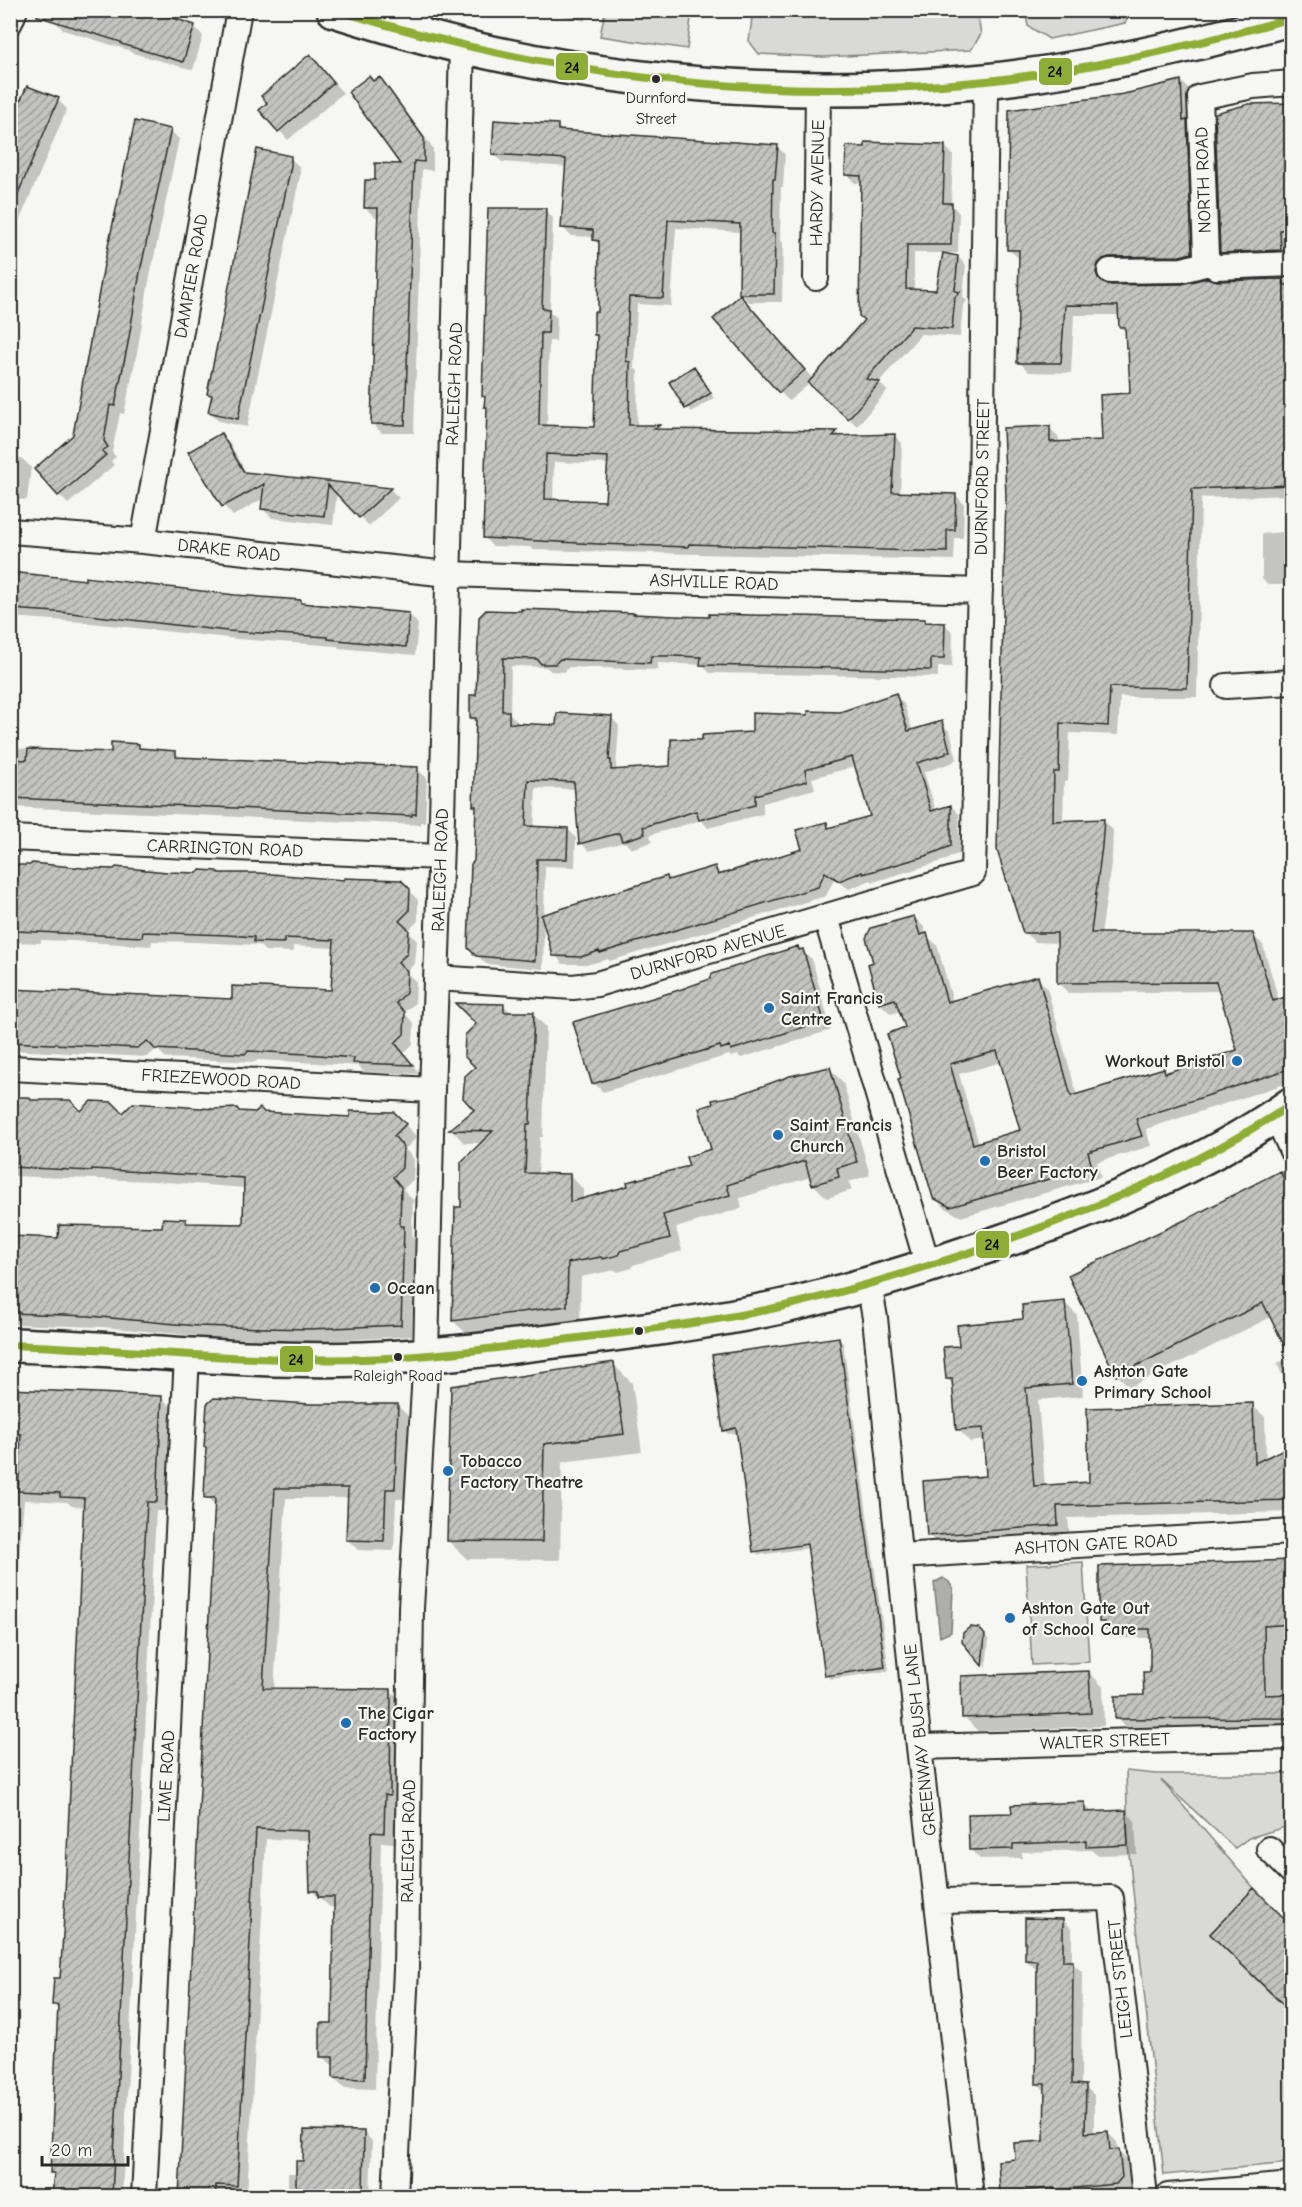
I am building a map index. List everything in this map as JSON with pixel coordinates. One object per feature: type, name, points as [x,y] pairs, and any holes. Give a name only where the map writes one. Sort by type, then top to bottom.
[{"type":"main road","points":[[334,10],[416,22],[462,46],[540,62],[658,80],[818,88],[892,88],[986,80],[1094,64],[1292,18]]},
{"type":"main road","points":[[10,1346],[51,1346],[187,1356],[312,1360],[365,1359],[492,1349],[674,1326],[780,1307],[928,1266],[1043,1227],[1151,1185],[1234,1142],[1284,1110]]},
{"type":"street","points":[[10,22],[15,10]]},
{"type":"street","name":"DAMPIER ROAD","points":[[143,541],[239,10]]},
{"type":"street","name":"RALEIGH ROAD","points":[[395,2196],[406,1970],[411,1608],[426,1355],[462,46]]},
{"type":"street","name":"DURNFORD STREET","points":[[973,873],[980,591],[986,80]]},
{"type":"street","name":"NORTH ROAD","points":[[1209,263],[1206,255],[1200,97],[1252,86],[1292,83]]},
{"type":"street","name":"HARDY AVENUE","points":[[816,278],[818,88]]},
{"type":"street","points":[[1110,271],[1182,270],[1209,263],[1216,267],[1292,264]]},
{"type":"street","name":"DRAKE ROAD","points":[[10,531],[143,541],[448,574]]},
{"type":"street","name":"ASHVILLE ROAD","points":[[448,574],[980,591]]},
{"type":"street","points":[[1226,686],[1292,682]]},
{"type":"street","name":"CARRINGTON ROAD","points":[[10,838],[440,857]]},
{"type":"street","name":"DURNFORD AVENUE","points":[[436,978],[586,986],[973,873]]},
{"type":"street","points":[[826,917],[928,1266]]},
{"type":"street","name":"FRIEZEWOOD ROAD","points":[[10,1068],[432,1090]]},
{"type":"street","points":[[1284,1110],[1292,1150]]},
{"type":"street","name":"GREENWAY BUSH LANE","points":[[869,1284],[875,1318],[919,1747],[971,2196]]},
{"type":"street","name":"LIME ROAD","points":[[144,2196],[187,1356]]},
{"type":"street","name":"ASHTON GATE ROAD","points":[[900,1556],[1292,1533]]},
{"type":"street","name":"WALTER STREET","points":[[919,1747],[1292,1737]]},
{"type":"street","points":[[1269,1850],[1292,1872]]},
{"type":"street","name":"LEIGH STREET","points":[[938,1901],[1111,1898],[1145,2196]]},
{"type":"street","points":[[1168,2196],[1292,2185]]},
{"type":"shaded area","points":[[753,10],[977,11],[981,34],[971,50],[823,57],[759,54],[749,41]]},
{"type":"shaded area","points":[[1025,10],[1130,11],[1125,23],[1049,39],[1028,26]]},
{"type":"shaded area","points":[[605,11],[692,11],[687,49],[600,36]]},
{"type":"shaded area","points":[[1083,1562],[1089,1662],[1032,1665],[1026,1565]]},
{"type":"shaded area","points":[[943,1578],[953,1589],[951,1632],[940,1637],[934,1583]]},
{"type":"shaded area","points":[[1126,1771],[1155,1774],[1291,1774],[1291,1830],[1288,1826],[1249,1838],[1235,1848],[1161,1780],[1254,1888],[1210,1934],[1291,2013],[1291,2161],[1164,2175],[1128,1845]]},
{"type":"building","points":[[38,10],[148,10],[195,25],[183,62],[37,16]]},
{"type":"building","points":[[310,54],[334,83],[278,132],[259,110],[267,103],[261,96]]},
{"type":"building","points":[[369,76],[373,81],[380,77],[424,138],[424,162],[414,161],[405,425],[371,424],[378,208],[364,208],[365,180],[375,180],[375,163],[400,164],[348,92]]},
{"type":"building","points":[[1181,80],[1183,121],[1187,120],[1192,253],[1180,256],[1109,257],[1098,264],[1096,272],[1098,278],[1110,285],[1182,284],[1207,278],[1217,281],[1283,279],[1284,285],[1292,285],[1292,485],[1192,489],[1187,688],[1110,687],[1108,726],[1060,723],[1059,772],[1054,772],[1053,821],[1104,819],[1091,933],[1253,933],[1273,1001],[1292,995],[1292,1068],[1136,1119],[1142,1136],[1088,1152],[1092,1167],[950,1207],[933,1198],[898,1079],[901,1078],[887,1034],[905,1027],[895,999],[879,1004],[868,964],[873,962],[866,938],[871,928],[914,916],[920,935],[927,933],[947,1002],[1038,976],[1071,1096],[1164,1068],[1165,1073],[1237,1050],[1216,982],[1057,983],[1057,933],[1023,933],[997,850],[1006,496],[1003,428],[1050,426],[1050,442],[1102,440],[1100,395],[1130,393],[1128,348],[1126,348],[1125,327],[1119,327],[1118,306],[1065,305],[1061,363],[1017,363],[1019,250],[1007,250],[1009,110],[1124,94]],"holes":[[[997,1051],[1020,1130],[973,1144],[950,1064]]]},
{"type":"building","points":[[27,86],[59,98],[11,210],[10,124]]},
{"type":"building","points":[[1292,103],[1292,229],[1280,230],[1281,250],[1220,253],[1215,113],[1249,104]]},
{"type":"building","points":[[494,120],[558,124],[558,130],[778,145],[775,179],[773,179],[774,294],[739,294],[740,224],[668,220],[663,298],[629,297],[626,361],[630,362],[629,425],[660,425],[654,429],[837,431],[833,436],[895,434],[892,492],[956,494],[955,530],[947,530],[947,552],[689,544],[688,547],[483,538],[487,407],[484,407],[485,397],[482,396],[488,208],[546,208],[542,308],[549,309],[548,333],[541,333],[539,425],[594,427],[597,335],[594,335],[594,312],[598,312],[599,241],[593,240],[593,230],[561,228],[566,159],[492,154]],"holes":[[[546,454],[608,457],[605,501],[545,499]]]},
{"type":"building","points":[[135,121],[171,129],[140,272],[115,406],[110,405],[104,441],[108,447],[102,451],[106,455],[58,496],[34,469],[73,435],[104,265]]},
{"type":"building","points":[[865,142],[945,145],[943,203],[952,203],[951,245],[907,245],[906,289],[936,290],[943,253],[958,256],[955,291],[960,292],[955,297],[952,329],[912,326],[866,379],[880,382],[848,419],[808,383],[864,320],[859,316],[861,176],[845,175],[846,146],[865,147]]},
{"type":"building","points":[[257,149],[291,156],[291,166],[238,419],[208,412],[212,395],[207,394]]},
{"type":"building","points":[[740,295],[805,370],[779,393],[713,319]]},
{"type":"building","points":[[694,366],[711,393],[685,409],[669,382]]},
{"type":"building","points":[[221,433],[244,472],[391,488],[359,518],[328,485],[324,516],[261,509],[264,484],[222,507],[188,452]]},
{"type":"building","points":[[10,572],[85,580],[85,577],[235,595],[301,600],[301,603],[409,613],[406,647],[328,639],[328,637],[227,631],[71,613],[10,609]]},
{"type":"building","points":[[521,609],[709,617],[709,614],[925,619],[925,622],[945,623],[944,659],[931,659],[931,670],[700,665],[701,657],[673,656],[651,656],[650,663],[560,659],[555,664],[541,664],[537,659],[503,658],[502,711],[509,711],[509,723],[556,725],[557,713],[612,716],[609,760],[611,760],[611,770],[670,766],[671,739],[702,740],[702,735],[752,732],[752,713],[808,715],[808,711],[840,712],[896,693],[908,731],[942,721],[950,751],[917,763],[931,811],[951,805],[951,846],[926,856],[863,874],[862,872],[839,881],[825,872],[818,887],[600,953],[599,951],[581,957],[553,956],[541,915],[667,876],[668,880],[715,866],[718,875],[802,849],[796,830],[827,822],[828,828],[870,816],[852,757],[805,770],[807,781],[755,795],[755,805],[699,820],[696,811],[643,827],[645,834],[622,841],[619,833],[579,844],[574,782],[528,780],[526,826],[568,828],[567,859],[537,859],[535,961],[476,956],[468,948],[476,806],[473,806],[476,718],[470,718],[470,695],[476,695],[479,617],[486,610],[521,611]]},
{"type":"building","points":[[111,742],[139,744],[139,748],[176,751],[176,757],[418,767],[416,814],[412,816],[10,798],[10,759],[27,760],[28,749],[111,752]]},
{"type":"building","points":[[32,863],[167,872],[197,873],[200,870],[344,880],[344,878],[401,880],[410,889],[409,911],[399,921],[409,930],[407,954],[398,962],[407,971],[406,993],[396,1003],[405,1012],[404,1034],[395,1043],[413,1065],[353,1063],[354,1058],[306,1054],[248,1051],[245,1054],[155,1049],[147,1041],[137,1048],[10,1042],[10,989],[232,999],[232,986],[331,990],[334,940],[284,938],[284,943],[254,942],[254,937],[227,935],[143,932],[142,937],[17,931],[17,926],[10,926],[10,865],[30,865]]},
{"type":"building","points":[[798,946],[799,950],[803,949],[824,1021],[731,1050],[730,1046],[721,1049],[720,1046],[592,1084],[573,1022],[679,990],[710,979],[712,974]]},
{"type":"building","points":[[455,1003],[504,1004],[504,1012],[534,1012],[530,1124],[527,1124],[525,1173],[570,1174],[570,1202],[628,1186],[627,1182],[689,1166],[686,1157],[711,1149],[699,1108],[713,1104],[712,1100],[738,1095],[790,1076],[830,1067],[857,1162],[837,1168],[839,1177],[812,1185],[805,1161],[727,1185],[730,1195],[663,1215],[670,1238],[620,1251],[619,1255],[603,1259],[601,1257],[568,1263],[567,1306],[452,1321],[455,1207],[461,1207],[461,1162],[493,1131],[449,1130],[474,1110],[463,1098],[465,1076],[475,1067],[464,1056],[465,1035],[476,1024]]},
{"type":"building","points":[[10,1097],[29,1097],[31,1100],[70,1100],[81,1111],[91,1101],[112,1102],[123,1113],[133,1103],[214,1109],[237,1108],[239,1111],[255,1112],[260,1108],[264,1112],[350,1117],[350,1111],[394,1112],[406,1124],[394,1136],[403,1146],[402,1168],[393,1177],[401,1187],[400,1226],[404,1226],[401,1325],[311,1329],[197,1326],[89,1316],[10,1313],[10,1236],[58,1238],[59,1225],[162,1227],[163,1218],[186,1219],[186,1223],[243,1224],[244,1178],[92,1169],[92,1171],[10,1167]]},
{"type":"building","points":[[1280,1171],[1292,1196],[1292,1361],[1263,1303],[1116,1376],[1068,1275],[1187,1219]]},
{"type":"building","points":[[1065,1301],[1072,1384],[1026,1388],[1034,1486],[1089,1482],[1087,1408],[1253,1403],[1255,1463],[1292,1445],[1292,1500],[1057,1506],[1058,1525],[927,1536],[923,1481],[986,1476],[983,1428],[956,1430],[952,1379],[946,1379],[943,1347],[959,1346],[957,1325],[1023,1319],[1022,1305]]},
{"type":"building","points":[[839,1337],[885,1667],[825,1676],[807,1544],[753,1552],[736,1428],[723,1431],[712,1355]]},
{"type":"building","points":[[614,1362],[624,1434],[544,1444],[542,1542],[447,1541],[451,1386]]},
{"type":"building","points":[[10,1389],[162,1396],[157,1502],[147,1502],[112,2196],[52,2196],[54,2173],[50,2173],[58,2005],[52,2005],[54,1978],[60,1978],[63,1935],[84,1498],[60,1497],[60,1493],[18,1491],[21,1434],[10,1434]]},
{"type":"building","points":[[214,1398],[310,1404],[398,1404],[395,1489],[386,1489],[384,1541],[346,1540],[348,1488],[275,1488],[263,1688],[391,1689],[390,1796],[385,1795],[384,1833],[371,1832],[365,2079],[333,2078],[333,2057],[320,2057],[320,2023],[332,2023],[334,1897],[318,1897],[318,1891],[310,1891],[308,1831],[256,1829],[237,2186],[216,2185],[216,2196],[179,2196],[215,1498],[204,1498],[206,1447],[204,1447],[207,1404]]},
{"type":"building","points":[[1292,1560],[1292,1624],[1264,1626],[1265,1695],[1292,1694],[1292,1718],[1115,1719],[1115,1696],[1144,1695],[1143,1672],[1150,1672],[1150,1629],[1106,1629],[1105,1622],[1099,1622],[1099,1566]]},
{"type":"building","points":[[970,1627],[979,1628],[985,1635],[982,1666],[962,1642],[963,1633]]},
{"type":"building","points":[[1089,1671],[1091,1713],[962,1718],[961,1676]]},
{"type":"building","points":[[1085,1802],[1085,1812],[1126,1810],[1128,1845],[1086,1847],[1086,1841],[1013,1844],[1013,1849],[969,1850],[968,1814],[1012,1813],[1011,1805]]},
{"type":"building","points":[[1254,1888],[1292,1926],[1292,2013],[1210,1934]]},
{"type":"building","points":[[1025,1918],[1063,1919],[1063,1961],[1073,1961],[1072,2084],[1086,2085],[1085,2133],[1108,2131],[1110,2150],[1119,2149],[1122,2177],[1116,2184],[1000,2193],[998,2161],[1015,2159],[1014,2143],[1044,2141],[1045,2084],[1036,2084],[1037,1961],[1025,1960]]},
{"type":"building","points":[[304,2130],[364,2131],[363,2196],[296,2193],[296,2161],[303,2161]]},
{"type":"transit line","name":"24","points":[[336,10],[415,33],[576,68],[657,79],[739,86],[821,89],[904,87],[1025,76],[1140,56],[1292,18]]},
{"type":"transit line","name":"24","points":[[10,1345],[275,1359],[388,1358],[463,1352],[753,1313],[873,1283],[965,1254],[1092,1208],[1174,1171],[1292,1104]]},
{"type":"place","name":"Durnford Street","points":[[656,79]]},
{"type":"place","name":"Saint Francis Centre","points":[[769,1008]]},
{"type":"place","name":"Workout Bristol","points":[[1237,1061]]},
{"type":"place","name":"Saint Francis Church","points":[[778,1135]]},
{"type":"place","name":"Bristol Beer Factory","points":[[985,1161]]},
{"type":"place","name":"Ocean","points":[[375,1288]]},
{"type":"place","name":"Raleigh Road","points":[[398,1357]]},
{"type":"place","name":"Ashton Gate Primary School","points":[[1082,1381]]},
{"type":"place","name":"Tobacco Factory Theatre","points":[[448,1471]]},
{"type":"place","name":"Ashton Gate Out of School Care","points":[[1010,1618]]},
{"type":"place","name":"The Cigar Factory","points":[[346,1723]]}]
